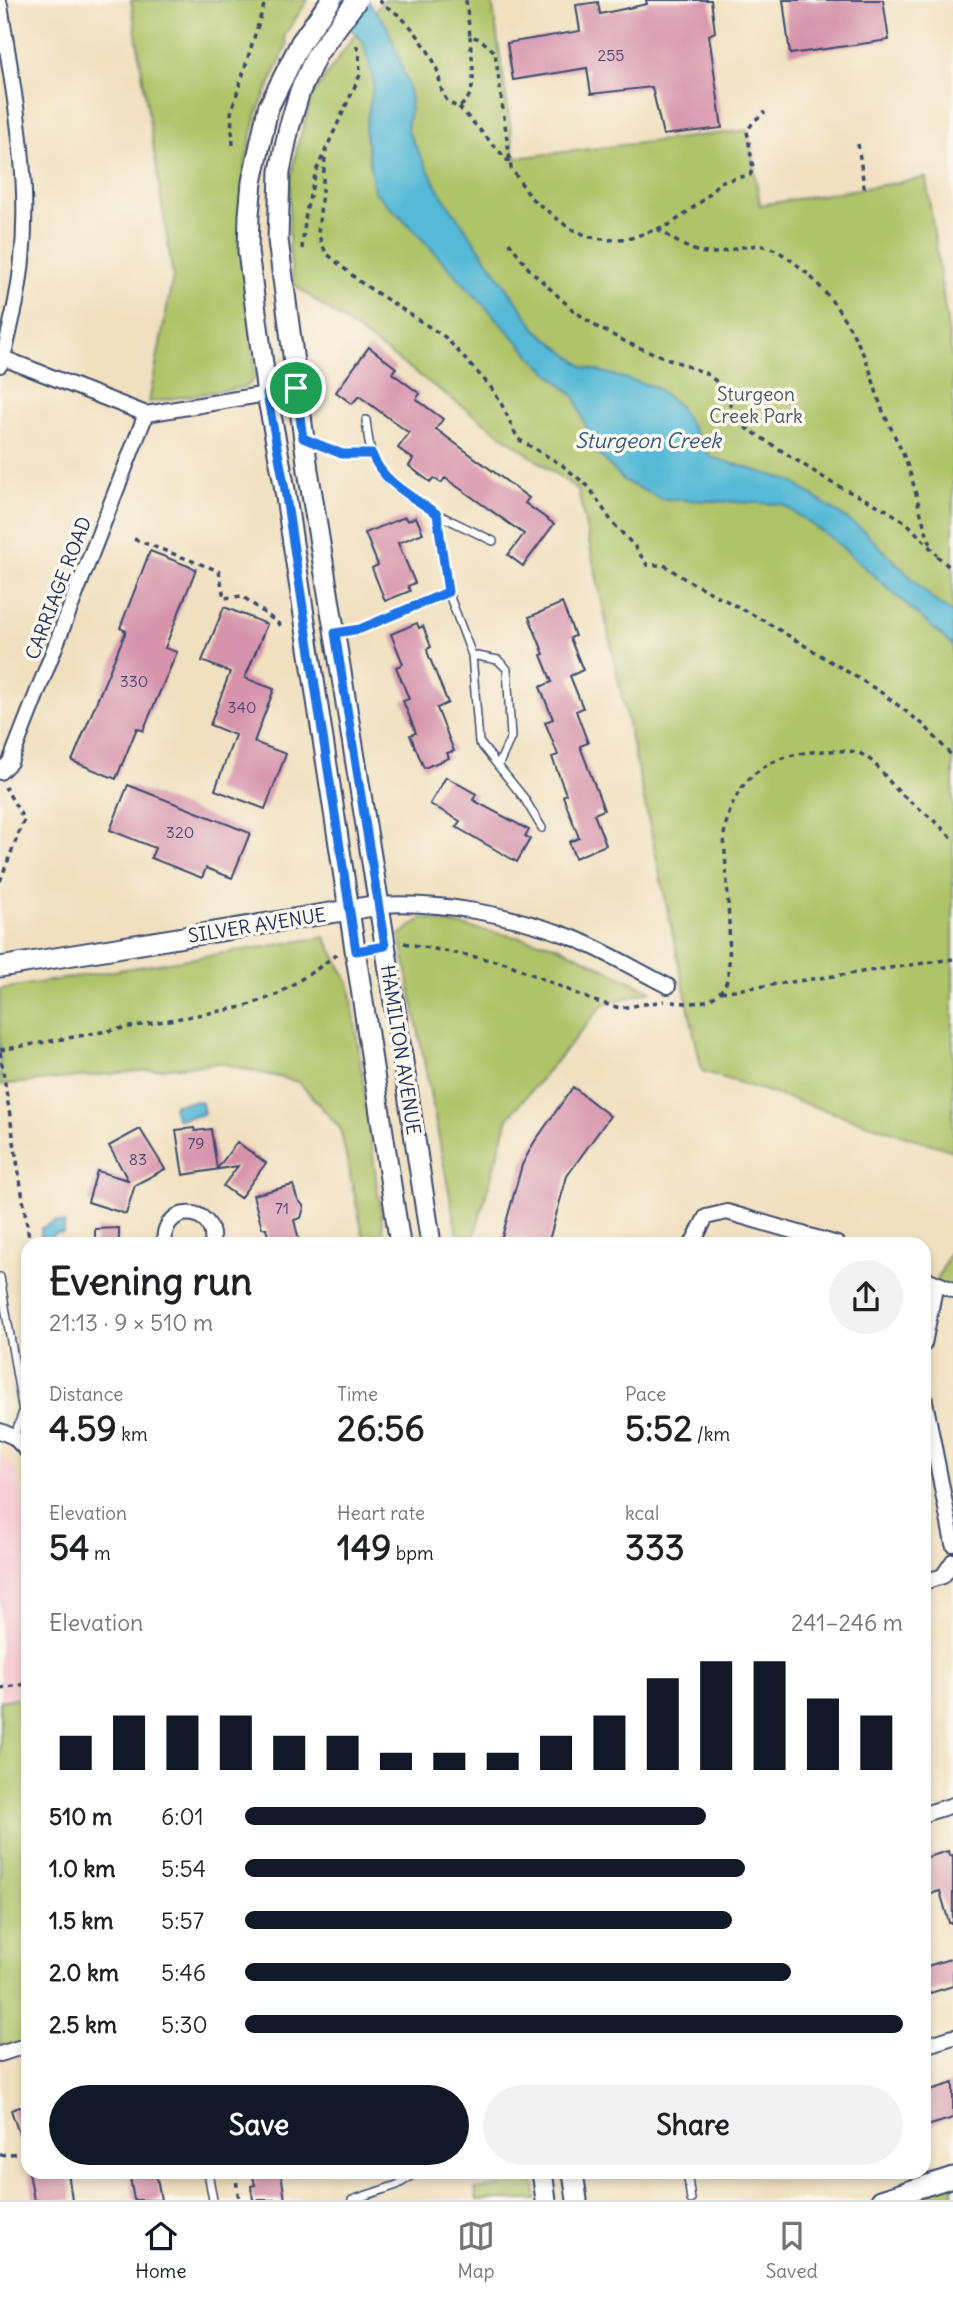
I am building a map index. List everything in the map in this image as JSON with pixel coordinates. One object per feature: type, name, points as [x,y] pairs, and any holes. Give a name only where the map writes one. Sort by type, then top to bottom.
[{"type":"street","name":"HAMILTON AVENUE","points":[[331,0],[301,42],[268,108],[252,182],[248,252],[267,394],[284,484],[399,1237]]},
{"type":"street","name":"HAMILTON AVENUE","points":[[357,0],[317,54],[296,103],[280,171],[278,240],[303,438],[430,1237]]},
{"type":"street","points":[[0,5],[22,153],[26,202],[24,256],[16,306],[1,361],[146,414],[296,388]]},
{"type":"street","name":"CARRIAGE ROAD","points":[[0,772],[10,762],[146,414]]},
{"type":"street","name":"SILVER AVENUE","points":[[0,967],[379,905],[430,904],[544,928],[599,950],[668,986]]},
{"type":"street","points":[[696,1237],[706,1217],[727,1212],[813,1237]]},
{"type":"street","points":[[165,1237],[166,1228],[171,1220],[188,1213],[196,1214],[209,1224],[213,1237]]},
{"type":"street","points":[[931,1281],[953,1290]]},
{"type":"street","points":[[931,1432],[953,1545]]},
{"type":"street","points":[[7,1434],[21,1446]]},
{"type":"street","points":[[931,1580],[943,1576],[953,1561]]},
{"type":"street","points":[[931,1812],[953,1805]]},
{"type":"street","points":[[931,2044],[953,2037]]},
{"type":"street","points":[[0,2054],[21,2047]]},
{"type":"street","points":[[881,2200],[953,2177]]},
{"type":"street","points":[[543,2179],[546,2200]]},
{"type":"street","points":[[574,2179],[577,2200]]},
{"type":"lane","points":[[366,420],[372,454],[384,475],[437,514],[494,541]]},
{"type":"lane","points":[[303,438],[342,454],[372,454]]},
{"type":"lane","points":[[437,514],[448,592],[472,655],[480,742],[524,798],[542,828]]},
{"type":"lane","points":[[335,633],[360,629],[448,592]]},
{"type":"lane","points":[[472,655],[498,660],[508,669],[511,737],[498,766]]},
{"type":"lane","points":[[0,1278],[21,1400]]},
{"type":"lane","points":[[7,1434],[21,1415]]},
{"type":"lane","points":[[209,2179],[213,2200]]},
{"type":"lane","points":[[352,2200],[397,2185],[407,2179]]},
{"type":"lane","points":[[688,2179],[691,2200]]},
{"type":"path","points":[[233,145],[231,113],[264,2],[268,0]]},
{"type":"path","points":[[379,0],[415,33],[436,65],[445,100],[459,107],[509,163],[531,198],[569,228],[590,237],[609,240],[631,238],[671,224],[706,198],[719,182],[750,174],[753,168],[747,131],[765,112]]},
{"type":"path","points":[[459,107],[467,102],[472,91],[466,0]]},
{"type":"path","points":[[470,36],[480,38],[495,52],[499,66],[501,104],[506,117],[509,163]]},
{"type":"path","points":[[302,249],[306,212],[316,171],[360,75],[356,44]]},
{"type":"path","points":[[858,144],[865,193]]},
{"type":"path","points":[[326,148],[318,234],[326,253],[360,282],[444,337],[490,386],[518,439],[562,465],[589,487],[646,565],[664,565],[763,620],[879,691],[923,725],[953,757]]},
{"type":"path","points":[[658,229],[682,245],[706,253],[749,245],[776,250],[802,269],[828,295],[852,333],[868,367],[881,407],[905,457],[926,534],[937,555]]},
{"type":"path","points":[[509,242],[529,269],[573,310],[597,327],[630,344],[705,373],[720,384],[740,424],[832,482],[907,523],[953,570]]},
{"type":"path","points":[[134,539],[219,571],[224,598],[242,596],[283,627]]},
{"type":"path","points":[[719,993],[726,985],[730,960],[724,835],[726,819],[742,786],[762,767],[781,758],[799,754],[856,752],[869,759],[899,792],[953,840]]},
{"type":"path","points":[[0,779],[24,820],[0,881]]},
{"type":"path","points":[[385,946],[408,943],[506,963],[594,1001],[620,1008],[666,1001],[700,1003],[719,993],[953,959]]},
{"type":"path","points":[[29,1237],[0,1051],[243,1007],[276,995],[336,954],[356,951]]},
{"type":"path","points":[[0,1688],[21,1685]]},
{"type":"path","points":[[0,2155],[21,2152]]},
{"type":"path","points":[[236,2179],[239,2200]]},
{"type":"shaded area","points":[[0,1455],[16,1469],[21,1498],[21,1697],[0,1701]]},
{"type":"green space","points":[[131,0],[308,0],[284,36],[287,45],[257,113],[246,160],[241,201],[255,377],[249,385],[240,388],[149,402],[173,276]]},
{"type":"green space","name":"Sturgeon Creek Park","points":[[384,0],[492,0],[515,158],[748,130],[760,205],[926,178],[953,364],[953,1151],[702,1071],[578,490],[294,285],[289,249],[290,180],[312,96],[357,32]]},
{"type":"green space","points":[[423,918],[556,945],[651,991],[604,1004],[508,1118],[474,1237],[458,1237],[400,935]]},
{"type":"green space","points":[[325,937],[350,985],[384,1237],[363,1237],[340,1128],[299,1082],[220,1063],[0,1085],[0,989]]},
{"type":"green space","points":[[953,1245],[953,1290],[936,1283]]},
{"type":"green space","points":[[21,1697],[21,2047],[0,2054],[0,1701]]},
{"type":"green space","points":[[953,2177],[953,2200],[881,2200]]},
{"type":"green space","points":[[501,2179],[533,2179],[537,2200],[477,2200],[475,2189],[502,2186]]},
{"type":"water","name":"Sturgeon Creek","points":[[323,0],[367,0],[387,26],[408,84],[411,101],[407,130],[441,194],[537,330],[584,367],[655,387],[677,404],[711,457],[791,481],[863,530],[935,601],[953,613],[953,646],[835,541],[782,504],[662,499],[624,481],[594,449],[575,397],[536,361],[374,191],[365,130],[374,83],[363,41]]},
{"type":"water","points":[[199,1101],[204,1113],[177,1119],[173,1107],[175,1104]]},
{"type":"water","points":[[57,1221],[65,1224],[63,1233],[55,1233],[50,1237],[41,1237],[41,1228]]},
{"type":"building","points":[[646,0],[711,0],[715,32],[709,35],[722,128],[663,135],[652,87],[591,94],[587,68],[513,80],[507,43],[580,31],[576,5],[598,2],[600,14],[647,4]]},
{"type":"building","points":[[783,0],[883,0],[889,40],[790,54]]},
{"type":"building","points":[[369,347],[396,368],[392,373],[420,394],[416,399],[443,419],[436,429],[529,498],[525,503],[554,524],[523,566],[508,555],[524,534],[445,478],[441,483],[434,478],[430,482],[409,466],[413,459],[398,448],[409,433],[359,396],[352,404],[336,392]]},
{"type":"building","points":[[405,517],[407,521],[416,517],[423,533],[398,543],[415,583],[408,586],[410,591],[385,601],[372,568],[378,565],[365,533]]},
{"type":"building","points":[[150,551],[196,569],[165,648],[177,652],[143,731],[137,728],[116,779],[72,761],[126,631],[120,628]]},
{"type":"building","points":[[562,603],[575,636],[570,638],[583,670],[570,676],[583,708],[576,711],[588,743],[580,746],[604,810],[594,814],[606,845],[575,858],[569,842],[579,838],[552,757],[558,755],[545,722],[553,719],[540,687],[552,682],[529,617]]},
{"type":"building","points":[[224,607],[267,624],[245,678],[274,689],[254,742],[286,754],[265,809],[215,790],[235,735],[210,725],[230,672],[202,661]]},
{"type":"building","points":[[417,623],[419,628],[423,626],[431,647],[427,649],[428,654],[448,703],[437,708],[454,751],[447,753],[449,758],[424,768],[410,735],[416,733],[403,701],[409,699],[396,667],[403,664],[391,634]]},
{"type":"building","points":[[446,777],[476,794],[473,800],[529,830],[525,836],[530,839],[517,862],[456,827],[460,821],[430,804]]},
{"type":"building","points":[[128,785],[250,833],[232,878],[206,868],[202,878],[151,858],[155,848],[110,830]]},
{"type":"building","points":[[573,1087],[610,1116],[567,1176],[550,1237],[502,1237],[522,1165],[533,1144]]},
{"type":"building","points":[[194,1128],[195,1131],[211,1129],[217,1169],[237,1142],[266,1163],[240,1198],[223,1186],[238,1166],[183,1175],[176,1130]]},
{"type":"building","points":[[140,1129],[165,1169],[135,1185],[126,1214],[88,1202],[97,1171],[128,1180],[109,1146]]},
{"type":"building","points":[[293,1185],[297,1198],[304,1207],[301,1218],[294,1220],[298,1237],[268,1237],[266,1228],[262,1228],[253,1195]]},
{"type":"building","points":[[119,1228],[119,1237],[95,1237],[95,1229]]},
{"type":"building","points":[[948,1851],[949,1856],[953,1855],[953,1923],[949,1923],[940,1891],[931,1894],[931,1856]]},
{"type":"building","points":[[953,1958],[953,1986],[931,1993],[931,1965]]},
{"type":"building","points":[[953,2083],[953,2118],[931,2125],[931,2090]]},
{"type":"building","points":[[21,2106],[21,2139],[11,2110]]},
{"type":"building","points":[[30,2179],[69,2179],[72,2200],[34,2200]]},
{"type":"building","points":[[130,2179],[157,2179],[161,2200],[134,2200]]},
{"type":"building","points":[[254,2179],[282,2179],[285,2200],[253,2200],[251,2186],[255,2185]]},
{"type":"route","points":[[296,388],[303,438],[342,454],[372,454],[384,475],[437,514],[448,592],[360,629],[335,633],[385,946],[356,951],[284,484],[267,394],[296,388]]}]
